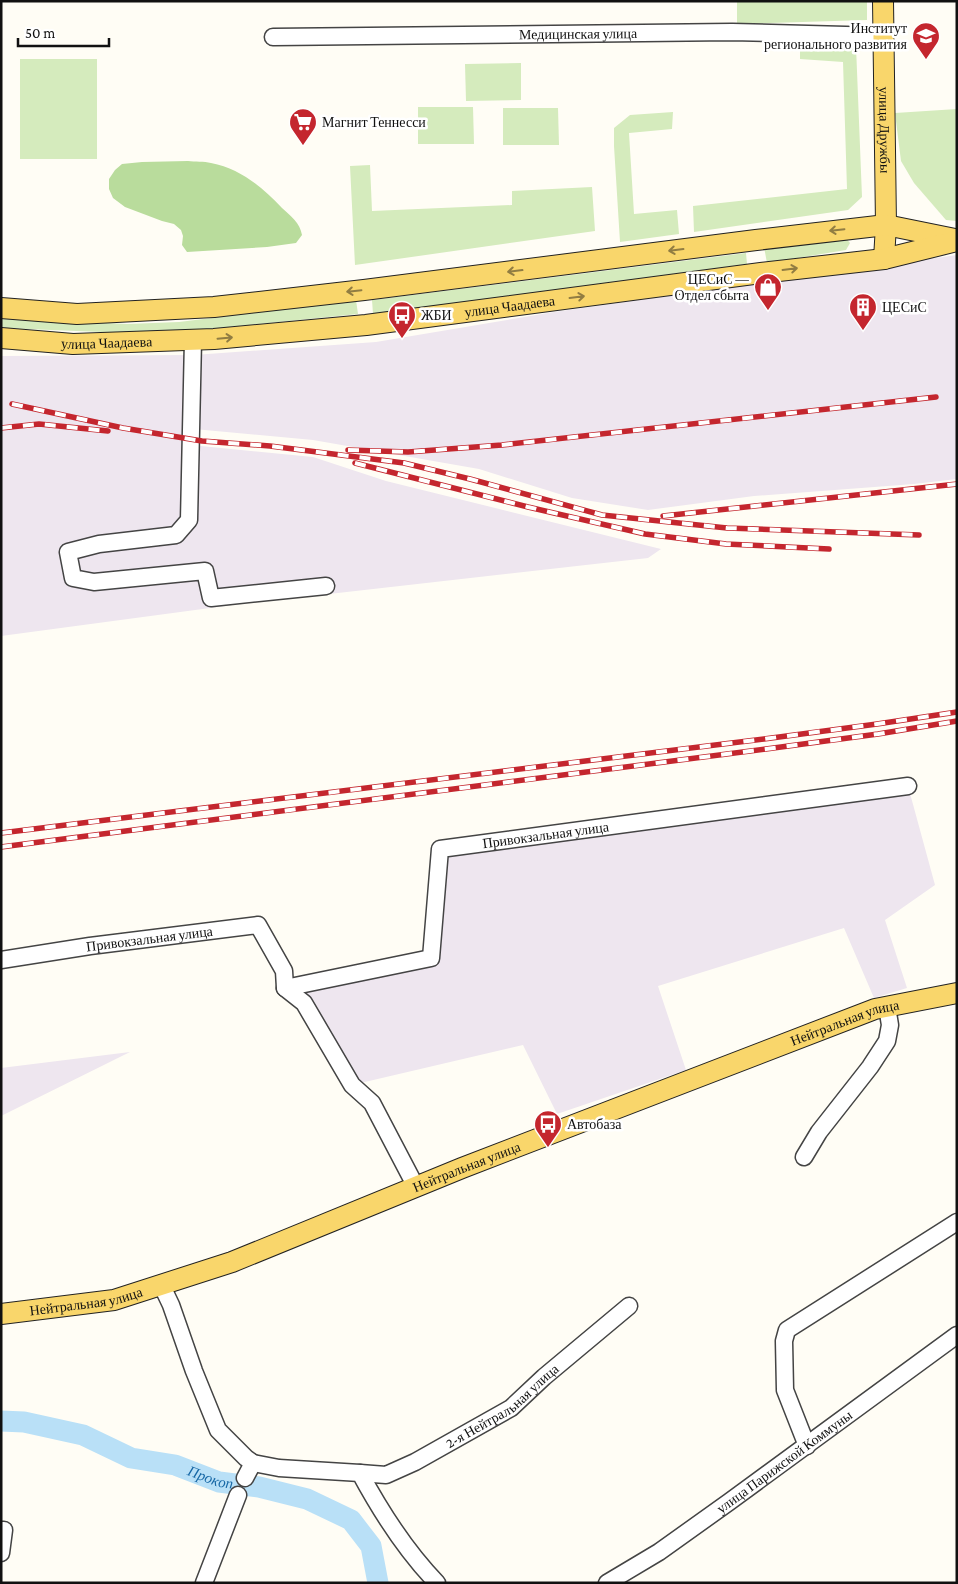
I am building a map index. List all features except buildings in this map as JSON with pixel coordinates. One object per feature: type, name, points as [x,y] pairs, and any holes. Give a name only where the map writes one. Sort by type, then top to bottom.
[{"type":"main road","name":"улица Дружбы","points":[[883,1],[886,225],[884,259]]},
{"type":"main road","name":"улица Чаадаева","points":[[1,308],[77,314],[214,307],[886,225],[957,240]]},
{"type":"main road","name":"улица Чаадаева","points":[[1,338],[73,344],[214,340],[366,325],[761,273],[884,259],[957,240]]},
{"type":"main road","name":"Нейтральная улица","points":[[1,1314],[114,1300],[232,1262],[875,1009],[957,993]]},
{"type":"street","name":"Медицинская улица","points":[[273,36],[732,32],[883,36]]},
{"type":"street","points":[[193,340],[189,520],[176,535],[99,544],[68,552],[73,578],[94,582],[205,572],[211,598],[326,586]]},
{"type":"street","name":"Привокзальная улица","points":[[1,960],[90,946],[258,925],[284,971],[285,988],[431,958],[440,849],[908,786]]},
{"type":"street","points":[[285,988],[304,1003],[352,1085],[372,1103],[416,1188]]},
{"type":"street","points":[[804,1157],[819,1132],[870,1067],[887,1041],[890,1025],[887,1007]]},
{"type":"street","points":[[807,1446],[785,1390],[784,1341],[787,1330],[957,1222]]},
{"type":"street","points":[[162,1284],[218,1430],[253,1463],[278,1468],[360,1473],[378,1505],[423,1568],[437,1583]]},
{"type":"street","name":"2-я Нейтральная улица","points":[[360,1473],[386,1474],[415,1462],[511,1408],[544,1377],[629,1306]]},
{"type":"street","name":"улица Парижской Коммуны","points":[[607,1583],[659,1552],[957,1335]]},
{"type":"street","points":[[245,1478],[253,1463]]},
{"type":"street","points":[[204,1583],[238,1495]]},
{"type":"street","points":[[1,1554],[3,1530]]},
{"type":"shaded area","points":[[957,255],[957,479],[754,496],[648,510],[572,498],[479,469],[313,440],[194,429],[191,445],[313,457],[386,481],[661,549],[648,558],[240,604],[1,636],[1,356],[194,355],[376,342],[554,312]]},
{"type":"shaded area","points":[[908,786],[935,885],[885,920],[907,988],[874,998],[844,928],[658,986],[686,1070],[557,1114],[523,1045],[352,1085],[285,988],[431,958],[440,849]]},
{"type":"shaded area","points":[[130,1052],[1,1116],[1,1068]]},
{"type":"green space","points":[[737,1],[867,1],[867,20],[737,24]]},
{"type":"green space","points":[[800,42],[856,46],[862,197],[848,210],[694,232],[693,206],[847,189],[843,62],[800,59]]},
{"type":"green space","points":[[20,59],[97,59],[97,159],[20,159]]},
{"type":"green space","points":[[521,63],[521,100],[466,101],[465,64]]},
{"type":"green space","points":[[418,107],[473,107],[474,144],[418,144]]},
{"type":"green space","points":[[503,108],[558,108],[559,145],[503,145]]},
{"type":"green space","points":[[957,109],[957,221],[946,220],[914,183],[901,161],[895,113]]},
{"type":"green space","points":[[673,112],[672,129],[629,133],[634,214],[677,210],[679,234],[620,242],[614,128],[630,115]]},
{"type":"green space","points":[[208,162],[241,174],[267,193],[292,217],[302,235],[296,243],[267,247],[187,252],[182,245],[183,236],[181,230],[174,224],[125,207],[113,198],[109,189],[109,179],[122,164]]},
{"type":"green space","points":[[370,165],[372,211],[512,205],[512,191],[592,187],[595,231],[355,265],[350,166]]},
{"type":"green space","points":[[845,237],[850,243],[846,250],[767,263],[764,247]]},
{"type":"green space","points":[[746,253],[747,264],[373,314],[372,300]]},
{"type":"green space","points":[[356,300],[358,314],[180,332],[127,333],[1,328],[1,318],[127,324],[179,322]]},
{"type":"waterway","name":"Прокоп","points":[[1,1421],[24,1422],[83,1435],[131,1458],[175,1465],[219,1482],[259,1487],[307,1499],[351,1520],[371,1546],[378,1583]]},
{"type":"railway","points":[[348,450],[408,452],[502,445],[936,397]]},
{"type":"railway","points":[[12,404],[123,428],[202,441],[270,446],[404,463],[602,515],[727,528],[919,535]]},
{"type":"railway","points":[[1,428],[39,424],[108,431]]},
{"type":"railway","points":[[355,463],[528,507],[645,534],[726,544],[829,549]]},
{"type":"railway","points":[[663,516],[957,484]]},
{"type":"railway","points":[[1,833],[764,739],[957,712]]},
{"type":"railway","points":[[1,847],[766,749],[957,721]]},
{"type":"place","name":"Институт регионального развития","points":[[926,60]]},
{"type":"place","name":"Магнит Теннесси","points":[[303,146]]},
{"type":"place","name":"ЦЕСиС — Отдел сбыта","points":[[768,311]]},
{"type":"place","name":"ЦЕСиС","points":[[863,331]]},
{"type":"place","name":"ЖБИ","points":[[402,339]]},
{"type":"place","name":"Автобаза","points":[[548,1148]]}]
